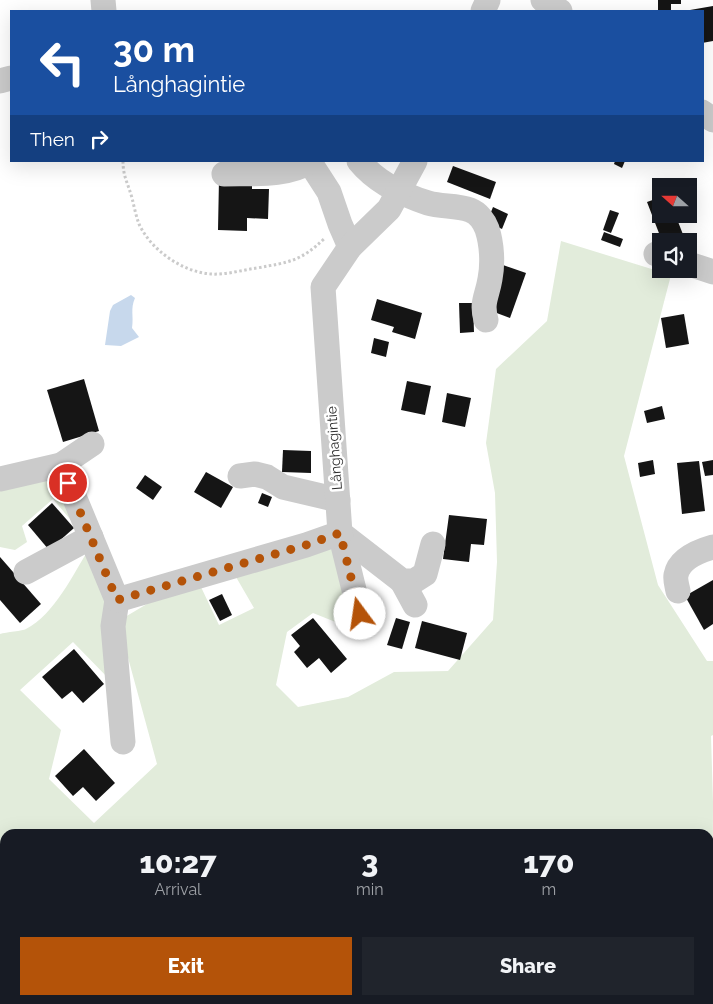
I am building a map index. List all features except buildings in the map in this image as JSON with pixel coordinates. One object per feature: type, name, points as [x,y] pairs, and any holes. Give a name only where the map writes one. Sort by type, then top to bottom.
[{"type":"street","points":[[543,0],[558,10]]},
{"type":"street","points":[[224,174],[288,171],[301,168],[309,162],[329,192],[350,247]]},
{"type":"street","points":[[361,162],[382,183],[428,203],[470,210],[480,216],[487,229],[491,248],[490,279],[483,308],[486,320]]},
{"type":"street","name":"Långhagintie","points":[[360,614],[340,533],[322,287],[350,247],[389,209],[414,162]]},
{"type":"street","points":[[697,267],[713,272]]},
{"type":"street","points":[[0,479],[61,465],[92,444]]},
{"type":"street","points":[[61,465],[117,600],[113,626],[123,742]]},
{"type":"street","points":[[240,476],[255,474],[267,477],[283,487],[338,500]]},
{"type":"street","points":[[117,600],[306,545],[340,533],[402,581],[415,605]]},
{"type":"street","points":[[26,572],[91,536]]},
{"type":"street","points":[[402,581],[414,581],[425,574],[433,544]]},
{"type":"street","points":[[678,591],[675,576],[680,565],[685,560],[713,547]]},
{"type":"path","points":[[123,162],[123,173],[131,192],[139,223],[147,238],[177,263],[194,270],[212,274],[291,262],[309,253],[340,224]]},
{"type":"green space","points":[[561,241],[652,269],[652,278],[670,278],[624,456],[658,585],[707,661],[713,661],[713,735],[711,736],[713,829],[0,829],[0,634],[26,629],[46,614],[63,592],[90,547],[108,604],[111,681],[73,642],[20,690],[61,730],[49,779],[94,823],[157,764],[121,632],[125,617],[152,601],[201,587],[219,625],[254,608],[236,577],[333,547],[359,621],[353,629],[313,613],[287,632],[276,685],[298,707],[348,697],[394,672],[448,671],[493,620],[497,562],[495,493],[486,443],[496,369],[547,321]]},
{"type":"green space","points":[[57,472],[80,531],[53,499],[22,526],[27,542],[15,550],[0,547],[0,491],[22,479]]},
{"type":"water","points":[[131,295],[135,298],[132,328],[139,337],[121,346],[105,345],[110,311],[113,305]]},
{"type":"route","points":[[68,483],[117,600],[306,545],[340,533],[360,614]]}]
